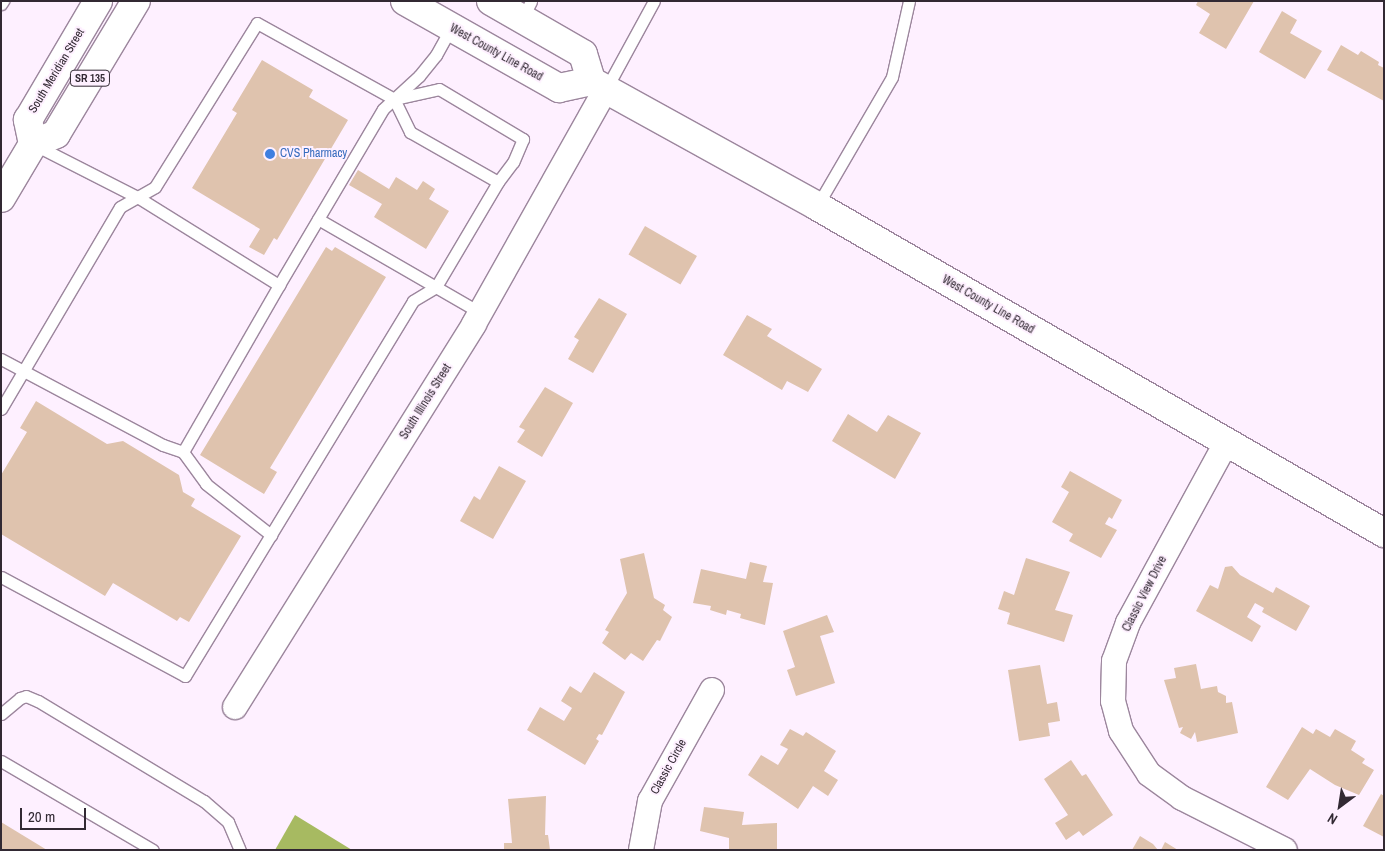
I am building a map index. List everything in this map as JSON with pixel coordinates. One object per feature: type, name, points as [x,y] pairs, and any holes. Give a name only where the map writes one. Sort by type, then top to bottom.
[{"type":"main road","name":"South Meridian Street","points":[[33,144],[28,120],[98,1]]},
{"type":"main road","name":"SR 135","points":[[33,144],[56,134],[136,1]]},
{"type":"main road","name":"West County Line Road","points":[[405,1],[559,88],[598,85],[818,206],[1226,443],[1384,532]]},
{"type":"main road","points":[[491,1],[526,10],[583,54],[598,85]]},
{"type":"main road","points":[[1,198],[33,144]]},
{"type":"street","name":"South Illinois Street","points":[[235,707],[481,313],[598,85]]},
{"type":"street","name":"Classic View Drive","points":[[1226,443],[1128,623],[1114,661],[1114,701],[1121,731],[1149,774],[1182,798],[1285,850]]},
{"type":"street","name":"Classic Circle","points":[[641,850],[650,801],[712,690]]},
{"type":"lane","points":[[598,85],[654,1]]},
{"type":"lane","points":[[818,206],[892,78],[909,1]]},
{"type":"lane","points":[[1,410],[120,207],[139,198],[155,187],[257,23],[394,100],[410,132],[498,182]]},
{"type":"lane","points":[[183,452],[383,109],[394,100],[436,55],[452,28]]},
{"type":"lane","points":[[1,577],[185,676],[413,301],[436,287],[498,182],[513,162],[523,139],[439,89],[394,100]]},
{"type":"lane","points":[[33,144],[139,198],[279,285]]},
{"type":"lane","points":[[318,219],[481,313]]},
{"type":"lane","points":[[1,359],[164,446],[183,452],[206,484],[271,535]]},
{"type":"lane","points":[[1,714],[20,698],[26,696],[38,701],[204,801],[228,822],[240,850]]},
{"type":"lane","points":[[1,761],[153,850]]},
{"type":"green space","points":[[295,815],[352,850],[275,850]]},
{"type":"building","points":[[1198,1],[1254,1],[1226,49],[1199,33],[1210,14],[1196,5]]},
{"type":"building","points":[[1282,11],[1297,20],[1290,33],[1322,51],[1305,79],[1259,52]]},
{"type":"building","points":[[1341,45],[1358,55],[1361,51],[1379,62],[1378,65],[1384,68],[1384,101],[1327,70]]},
{"type":"building","name":"CVS Pharmacy","points":[[262,60],[313,90],[309,97],[348,120],[277,240],[274,238],[264,255],[249,247],[260,229],[192,188],[237,113],[232,110]]},
{"type":"building","points":[[358,170],[389,189],[396,177],[417,190],[423,181],[435,189],[429,199],[449,211],[426,249],[374,217],[382,204],[349,185]]},
{"type":"building","points":[[645,226],[697,256],[680,285],[628,255]]},
{"type":"building","points":[[326,247],[332,251],[335,247],[386,277],[270,468],[277,472],[264,494],[200,455]]},
{"type":"building","points":[[599,298],[627,314],[593,373],[568,359],[579,340],[574,337]]},
{"type":"building","points":[[747,315],[772,329],[767,336],[822,369],[808,392],[787,381],[782,390],[723,355]]},
{"type":"building","points":[[545,387],[573,403],[542,457],[517,442],[525,430],[519,427]]},
{"type":"building","points":[[36,401],[107,444],[123,441],[179,475],[183,492],[195,499],[191,506],[241,536],[189,622],[180,617],[177,621],[113,583],[105,596],[1,534],[1,475],[27,432],[20,428]]},
{"type":"building","points":[[848,414],[877,432],[888,415],[921,433],[895,479],[832,441]]},
{"type":"building","points":[[499,466],[526,481],[493,539],[460,521],[474,496],[480,500]]},
{"type":"building","points":[[1070,471],[1122,500],[1112,519],[1109,517],[1105,524],[1117,530],[1101,558],[1069,541],[1073,534],[1052,522],[1069,492],[1061,487]]},
{"type":"building","points":[[644,553],[654,598],[665,605],[663,610],[672,617],[660,641],[657,640],[643,661],[631,653],[625,660],[602,643],[609,632],[605,630],[627,593],[620,559]]},
{"type":"building","points":[[1026,558],[1070,572],[1055,610],[1073,615],[1064,642],[1007,624],[1010,613],[998,609],[1004,591],[1014,595]]},
{"type":"building","points":[[750,562],[767,566],[763,582],[773,583],[765,625],[740,618],[741,614],[727,610],[726,615],[710,610],[711,606],[693,603],[701,569],[746,579]]},
{"type":"building","points":[[1232,566],[1240,575],[1273,593],[1276,587],[1310,606],[1296,631],[1262,612],[1264,608],[1255,603],[1247,617],[1261,626],[1252,642],[1196,611],[1210,585],[1218,589],[1225,567]]},
{"type":"building","points":[[827,615],[834,632],[820,636],[835,683],[796,696],[787,670],[795,667],[783,631]]},
{"type":"building","points":[[1196,664],[1201,689],[1217,686],[1218,692],[1226,696],[1226,703],[1232,702],[1238,733],[1197,742],[1195,732],[1191,739],[1180,733],[1183,727],[1179,728],[1164,680],[1176,678],[1174,668]]},
{"type":"building","points":[[1040,665],[1047,704],[1057,702],[1060,721],[1048,723],[1050,736],[1019,741],[1008,670]]},
{"type":"building","points":[[594,672],[625,692],[602,735],[599,734],[596,739],[599,741],[585,765],[527,730],[540,707],[564,721],[572,708],[561,701],[570,686],[581,693]]},
{"type":"building","points":[[1302,727],[1313,734],[1316,729],[1330,737],[1335,729],[1356,741],[1351,750],[1365,759],[1362,763],[1374,770],[1359,795],[1335,785],[1310,769],[1288,800],[1266,787]]},
{"type":"building","points":[[790,729],[803,736],[806,732],[836,751],[824,771],[838,780],[828,796],[813,786],[798,809],[748,775],[761,755],[778,765],[788,749],[780,745]]},
{"type":"building","points":[[1071,760],[1082,776],[1086,774],[1113,815],[1083,836],[1079,831],[1066,840],[1055,823],[1068,815],[1044,779]]},
{"type":"building","points":[[1381,794],[1384,796],[1384,837],[1363,826]]},
{"type":"building","points":[[546,796],[545,835],[548,835],[550,850],[504,850],[504,843],[512,843],[508,799]]},
{"type":"building","points":[[704,807],[744,812],[742,825],[777,823],[777,850],[729,850],[729,838],[700,831]]},
{"type":"building","points":[[1,822],[47,850],[1,850]]},
{"type":"building","points":[[1140,836],[1153,844],[1158,850],[1132,850]]},
{"type":"building","points":[[1165,842],[1178,850],[1161,850]]},
{"type":"place","name":"CVS Pharmacy","points":[[270,154]]}]
